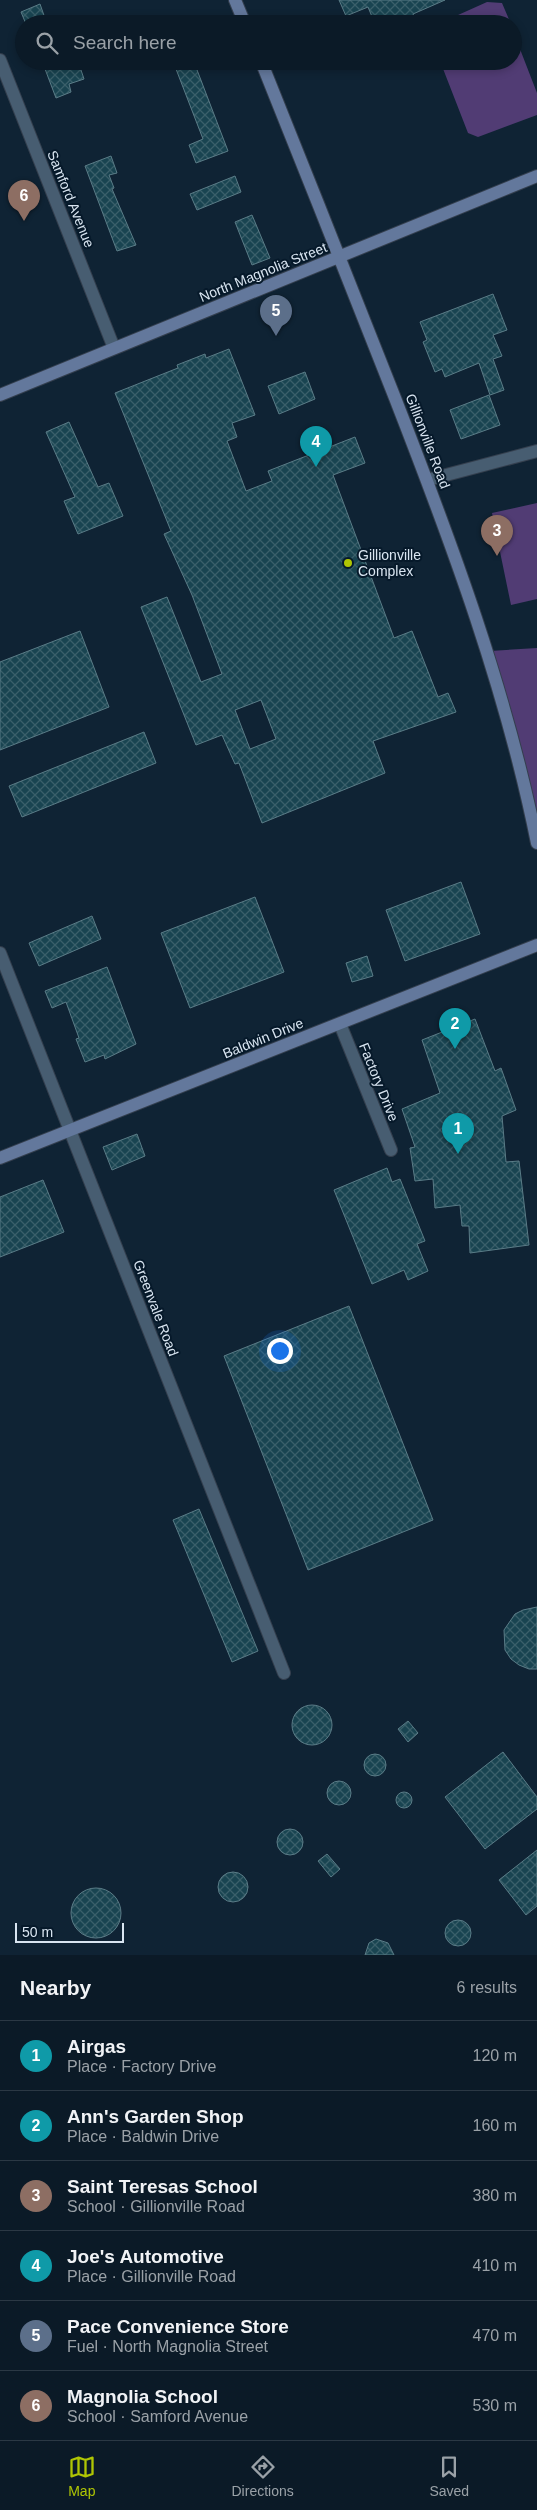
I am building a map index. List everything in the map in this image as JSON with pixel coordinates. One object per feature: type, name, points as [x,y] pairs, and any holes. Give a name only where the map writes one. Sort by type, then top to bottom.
[{"type":"street","points":[[235,0],[241,15]]},
{"type":"street","name":"Samford Avenue","points":[[0,60],[114,348]]},
{"type":"street","name":"Gillionville Road","points":[[265,70],[428,480],[490,659],[508,720],[537,843]]},
{"type":"street","name":"North Magnolia Street","points":[[0,395],[537,176]]},
{"type":"street","points":[[428,480],[537,451]]},
{"type":"street","name":"Baldwin Drive","points":[[0,1158],[537,945]]},
{"type":"street","name":"Greenvale Road","points":[[0,953],[284,1673]]},
{"type":"street","name":"Factory Drive","points":[[340,1024],[391,1150]]},
{"type":"shaded area","points":[[487,2],[502,3],[507,15],[458,15]]},
{"type":"shaded area","points":[[522,54],[537,93],[537,115],[478,137],[468,133],[444,70],[522,70]]},
{"type":"shaded area","points":[[537,503],[537,599],[511,605],[492,513]]},
{"type":"shaded area","points":[[537,648],[537,835],[490,651]]},
{"type":"building","points":[[339,0],[445,0],[413,15],[371,15],[368,7],[346,15]]},
{"type":"building","points":[[40,4],[44,15],[22,15],[21,12]]},
{"type":"building","points":[[45,70],[81,70],[84,79],[69,84],[71,92],[56,98]]},
{"type":"building","points":[[176,70],[197,70],[228,151],[196,163],[189,145],[203,139]]},
{"type":"building","points":[[111,156],[117,173],[109,175],[114,188],[112,189],[136,245],[117,251],[85,166]]},
{"type":"building","points":[[235,176],[241,192],[197,210],[190,194]]},
{"type":"building","points":[[252,215],[270,258],[252,265],[235,222]]},
{"type":"building","points":[[493,294],[507,330],[493,335],[502,356],[493,359],[504,390],[490,395],[479,363],[445,377],[442,369],[435,372],[423,342],[427,340],[420,322]]},
{"type":"building","points":[[229,349],[255,415],[232,423],[237,437],[227,441],[246,491],[272,481],[268,471],[355,437],[365,463],[333,475],[394,638],[412,631],[438,697],[448,693],[456,712],[373,741],[385,773],[262,823],[239,763],[235,764],[222,735],[196,745],[141,607],[167,597],[201,682],[222,674],[192,595],[164,534],[171,531],[115,393],[178,368],[177,365],[205,354],[206,358]],"holes":[[[261,700],[276,739],[250,749],[235,710]]]},
{"type":"building","points":[[305,372],[315,399],[279,414],[268,386]]},
{"type":"building","points":[[489,395],[500,425],[461,439],[450,410]]},
{"type":"building","points":[[69,422],[98,487],[109,483],[123,516],[78,534],[64,501],[75,497],[46,432]]},
{"type":"building","points":[[80,631],[109,707],[0,750],[0,662]]},
{"type":"building","points":[[144,732],[156,763],[22,817],[9,786]]},
{"type":"building","points":[[461,882],[480,934],[405,961],[386,910]]},
{"type":"building","points":[[255,897],[284,972],[190,1008],[161,933]]},
{"type":"building","points":[[92,916],[101,939],[39,966],[29,943]]},
{"type":"building","points":[[367,956],[373,976],[352,982],[346,963]]},
{"type":"building","points":[[107,967],[136,1044],[105,1059],[104,1055],[85,1062],[76,1039],[79,1038],[66,1002],[52,1008],[45,991]]},
{"type":"building","points":[[475,1019],[495,1071],[501,1068],[516,1110],[502,1116],[506,1162],[519,1161],[529,1245],[470,1253],[469,1226],[462,1226],[460,1205],[435,1208],[433,1179],[415,1181],[410,1148],[415,1147],[402,1109],[440,1093],[422,1040]]},
{"type":"building","points":[[137,1134],[145,1156],[112,1170],[103,1147]]},
{"type":"building","points":[[387,1168],[392,1182],[400,1179],[425,1241],[417,1244],[428,1271],[408,1280],[404,1270],[372,1284],[334,1190]]},
{"type":"building","points":[[43,1180],[64,1232],[0,1257],[0,1197]]},
{"type":"building","points":[[349,1306],[433,1520],[308,1570],[224,1356]]},
{"type":"building","points":[[199,1509],[258,1651],[232,1662],[173,1520]]},
{"type":"building","points":[[537,1607],[537,1669],[529,1669],[511,1659],[505,1650],[504,1630],[515,1614]]},
{"type":"building","points":[[312,1705],[323,1708],[329,1714],[332,1725],[329,1736],[323,1742],[312,1745],[301,1742],[295,1736],[292,1725],[295,1714],[301,1708]]},
{"type":"building","points":[[408,1721],[418,1733],[408,1742],[398,1729]]},
{"type":"building","points":[[503,1752],[537,1797],[537,1809],[485,1849],[445,1797]]},
{"type":"building","points":[[375,1754],[383,1757],[386,1765],[383,1773],[375,1776],[367,1773],[364,1765],[367,1757]]},
{"type":"building","points":[[339,1781],[348,1784],[351,1793],[348,1802],[339,1805],[330,1802],[327,1793],[330,1784]]},
{"type":"building","points":[[401,1792],[407,1792],[412,1797],[410,1806],[401,1808],[396,1803],[396,1797]]},
{"type":"building","points":[[290,1829],[299,1833],[303,1842],[299,1851],[290,1855],[281,1851],[277,1842],[281,1833]]},
{"type":"building","points":[[537,1850],[537,1906],[526,1915],[499,1880]]},
{"type":"building","points":[[327,1854],[340,1869],[331,1877],[318,1861]]},
{"type":"building","points":[[233,1872],[244,1876],[248,1887],[244,1898],[233,1902],[222,1898],[218,1887],[222,1876]]},
{"type":"building","points":[[96,1888],[106,1890],[114,1895],[119,1903],[121,1913],[119,1923],[114,1931],[106,1936],[96,1938],[86,1936],[78,1931],[73,1923],[71,1913],[73,1903],[78,1895],[86,1890]]},
{"type":"building","points":[[458,1920],[467,1924],[471,1933],[467,1942],[458,1946],[449,1942],[445,1933],[449,1924]]},
{"type":"building","points":[[376,1939],[388,1943],[394,1955],[365,1955],[369,1943]]},
{"type":"place","name":"Magnolia School","points":[[24,221]]},
{"type":"place","name":"Pace Convenience Store","points":[[276,336]]},
{"type":"place","name":"Joe's Automotive","points":[[316,467]]},
{"type":"place","name":"Saint Teresas School","points":[[497,556]]},
{"type":"place","name":"Gillionville Complex","points":[[348,563]]},
{"type":"place","name":"Ann's Garden Shop","points":[[455,1049]]},
{"type":"place","name":"Airgas","points":[[458,1154]]}]
